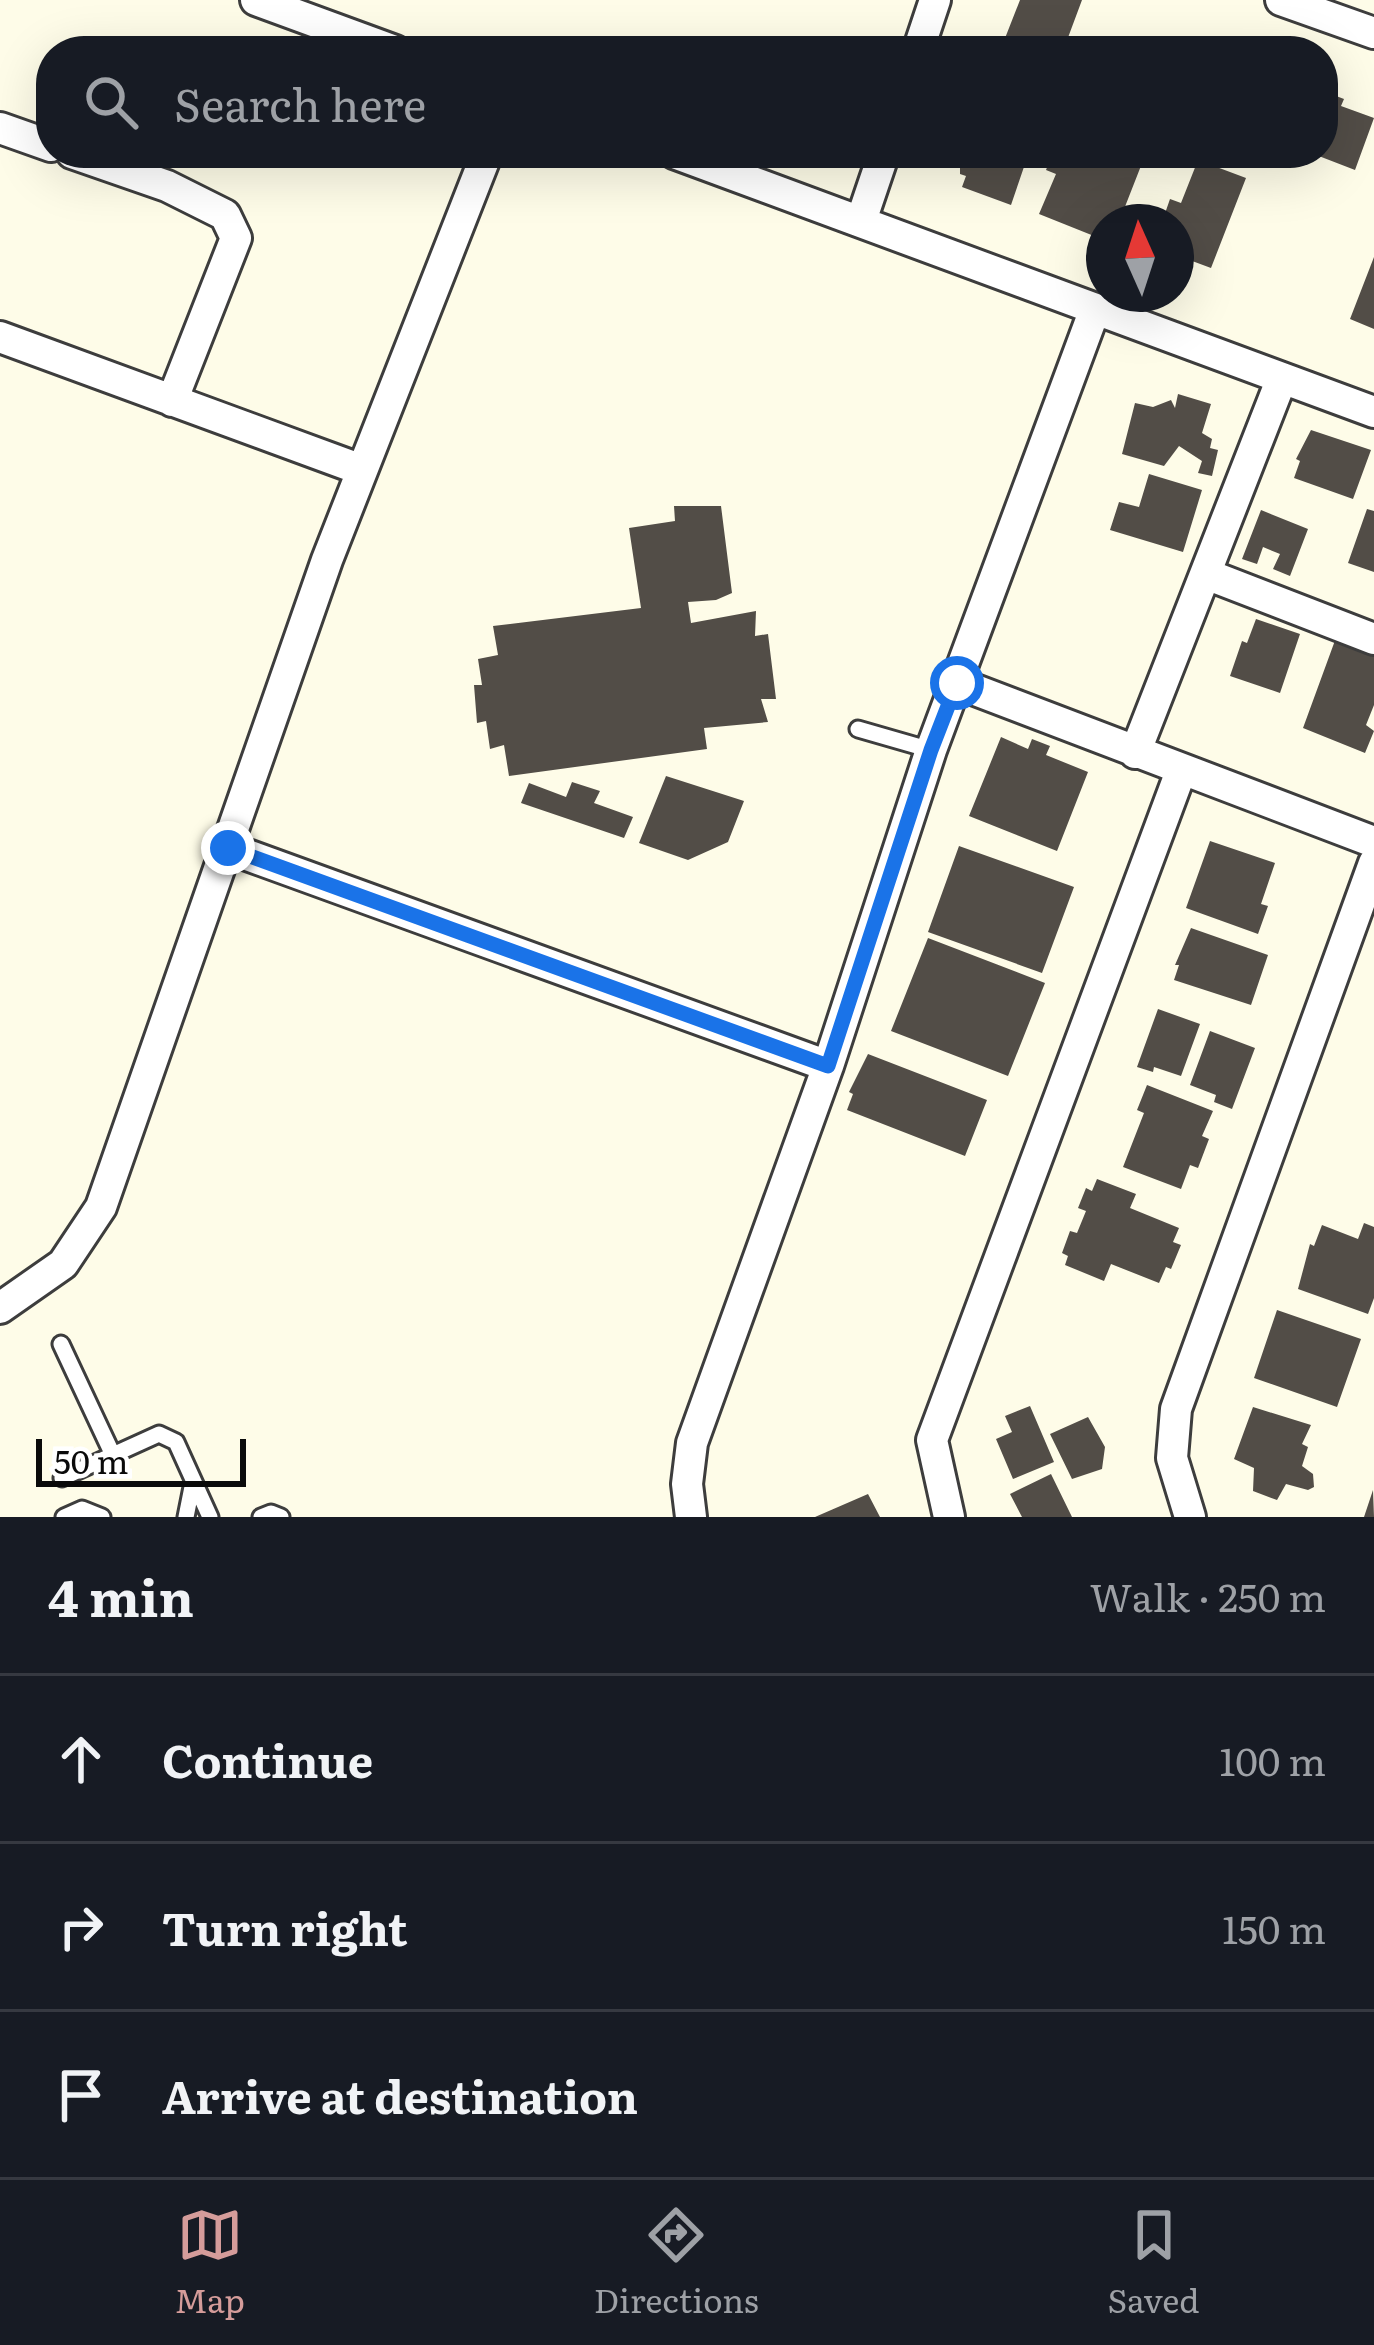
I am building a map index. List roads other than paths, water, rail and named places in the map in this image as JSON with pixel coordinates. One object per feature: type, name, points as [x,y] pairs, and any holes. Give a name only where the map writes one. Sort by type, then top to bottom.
[{"type":"street","points":[[256,0],[354,36]]},
{"type":"street","points":[[923,36],[935,0]]},
{"type":"street","points":[[1281,0],[1341,10],[1374,33]]},
{"type":"street","points":[[0,128],[36,141]]},
{"type":"street","points":[[115,168],[167,186],[225,215],[236,238],[172,400]]},
{"type":"street","points":[[0,1308],[64,1264],[101,1207],[326,560],[481,168]]},
{"type":"street","points":[[715,168],[1086,306]]},
{"type":"street","points":[[860,221],[879,168]]},
{"type":"street","points":[[691,1517],[687,1484],[692,1443],[828,1066],[931,750],[1094,312]]},
{"type":"street","points":[[1103,312],[1374,412]]},
{"type":"street","points":[[0,337],[362,470]]},
{"type":"street","points":[[1136,753],[1282,378]]},
{"type":"street","points":[[1206,574],[1374,639]]},
{"type":"street","points":[[957,683],[1374,842]]},
{"type":"street","points":[[949,1517],[932,1440],[1181,771]]},
{"type":"street","points":[[228,848],[828,1066]]},
{"type":"street","points":[[1190,1517],[1172,1458],[1176,1409],[1374,863]]},
{"type":"lane","points":[[858,729],[931,750]]},
{"type":"lane","points":[[61,1344],[112,1454]]},
{"type":"lane","points":[[62,1478],[159,1434],[176,1442],[210,1517]]},
{"type":"lane","points":[[186,1517],[194,1479]]},
{"type":"lane","points":[[64,1517],[82,1509],[102,1517]]},
{"type":"lane","points":[[261,1517],[271,1513],[281,1517]]}]
